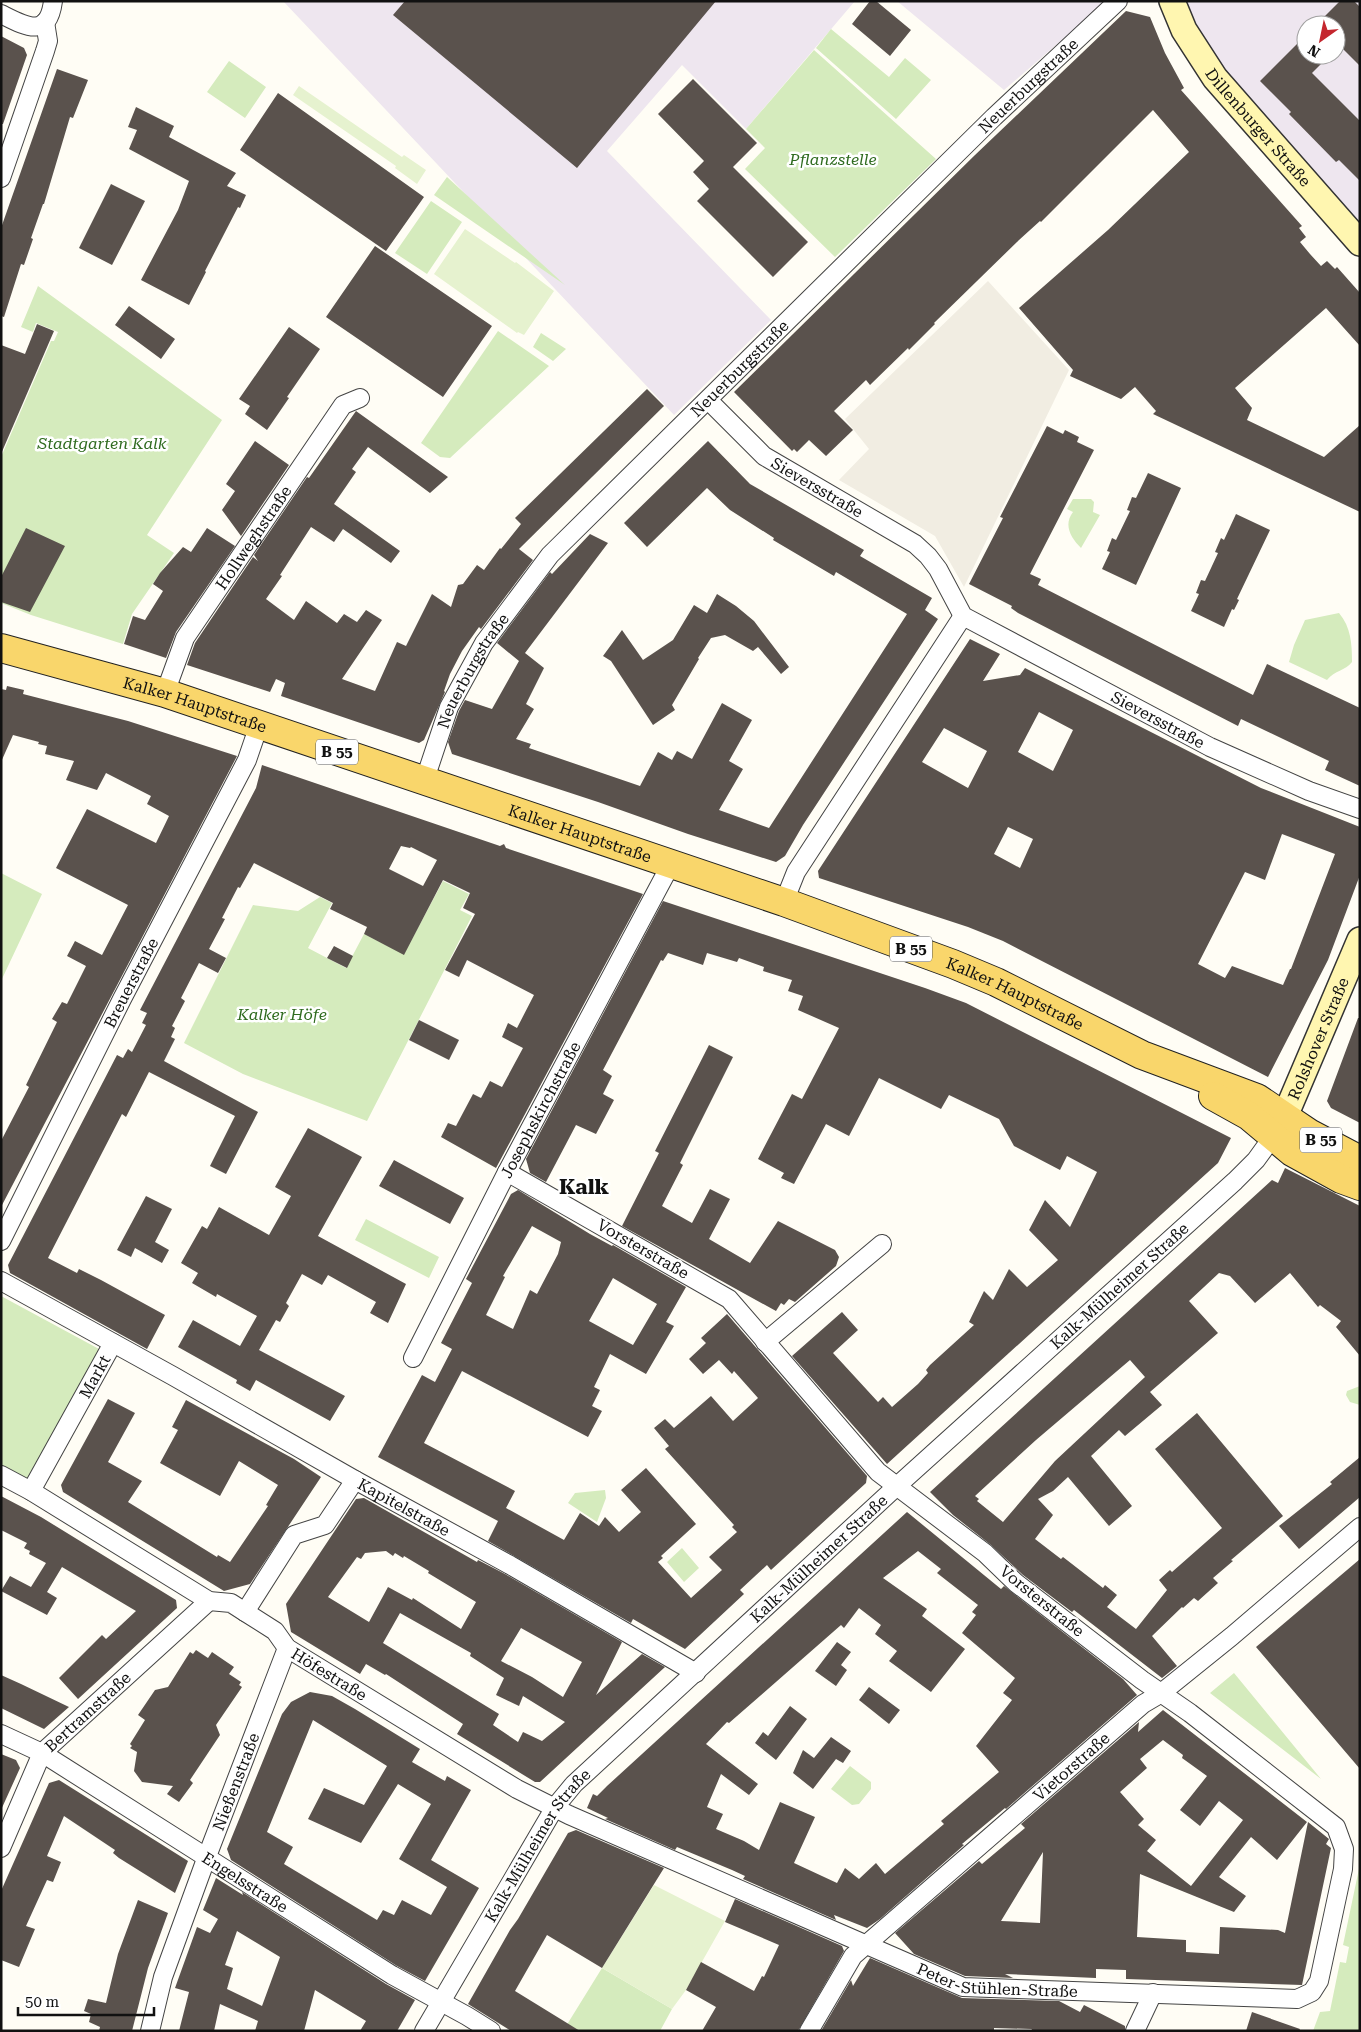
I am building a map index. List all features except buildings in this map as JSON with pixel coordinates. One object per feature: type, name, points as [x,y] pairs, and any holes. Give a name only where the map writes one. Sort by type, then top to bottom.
[{"type":"main road","name":"Kalker Hauptstraße","points":[[1,648],[165,693],[784,902],[996,982],[1142,1055],[1173,1075],[1249,1116],[1309,1133],[1360,1160]]},
{"type":"main road","name":"Kalker Hauptstraße","points":[[1279,1126],[1300,1157],[1341,1179],[1360,1186]]},
{"type":"street","points":[[1,14],[26,27],[36,27],[45,22],[51,14],[52,1]]},
{"type":"street","name":"Neuerburgstraße","points":[[424,782],[449,707],[484,643],[550,555],[994,117],[1118,1]]},
{"type":"street","name":"Dillenburger Straße","points":[[1172,1],[1184,30],[1215,78],[1360,243]]},
{"type":"street","points":[[1,178],[48,42],[45,22]]},
{"type":"street","name":"Hollweghstraße","points":[[165,693],[185,638],[343,405],[360,398]]},
{"type":"street","name":"Sieversstraße","points":[[708,400],[764,456],[914,544],[928,556],[938,569],[963,616],[1210,747],[1309,791],[1360,809]]},
{"type":"street","points":[[784,902],[796,872],[963,616]]},
{"type":"street","name":"Breuerstraße","points":[[1,1242],[122,999],[247,760],[259,725]]},
{"type":"street","name":"Josephskirchstraße","points":[[413,1358],[507,1172],[671,864]]},
{"type":"street","name":"Rolshover Straße","points":[[1279,1126],[1360,940]]},
{"type":"street","name":"Kalk-Mülheimer Straße","points":[[424,2031],[555,1807],[575,1783],[897,1486],[1235,1181],[1256,1160],[1279,1126]]},
{"type":"street","name":"Vorsterstraße","points":[[507,1172],[729,1299],[878,1472],[985,1553],[1016,1584],[1160,1694],[1190,1713],[1336,1827],[1340,1837]]},
{"type":"street","points":[[765,1342],[882,1244]]},
{"type":"street","name":"Markt","points":[[1,1281],[113,1343],[31,1491]]},
{"type":"street","name":"Kapitelstraße","points":[[113,1343],[355,1480],[510,1564],[696,1673]]},
{"type":"street","points":[[1,1475],[31,1491]]},
{"type":"street","points":[[246,1612],[294,1535],[325,1525],[355,1480]]},
{"type":"street","name":"Höfestraße","points":[[31,1491],[208,1601],[231,1603],[246,1612],[275,1631],[287,1648],[517,1789],[555,1807]]},
{"type":"street","name":"Vietorstraße","points":[[809,2031],[853,1956],[866,1944],[1143,1704],[1160,1694],[1232,1636],[1360,1527]]},
{"type":"street","name":"Bertramstraße","points":[[1,1848],[42,1753],[208,1601]]},
{"type":"street","name":"Nießenstraße","points":[[150,2031],[163,1977],[287,1648]]},
{"type":"street","name":"Engelsstraße","points":[[1,1734],[42,1753],[206,1859],[392,1975],[491,2031]]},
{"type":"street","name":"Peter-Stühlen-Straße","points":[[555,1807],[578,1819],[963,1987],[1297,1999],[1312,1992],[1319,1981],[1343,1869],[1344,1849],[1340,1837]]},
{"type":"street","points":[[1135,2031],[1153,1993]]},
{"type":"shaded area","points":[[283,1],[855,1],[746,129],[682,65],[607,151],[771,320],[674,415]]},
{"type":"shaded area","points":[[897,1],[1107,1],[1004,90]]},
{"type":"shaded area","points":[[1163,1],[1360,1],[1360,231]]},
{"type":"shaded area","points":[[988,281],[1069,370],[964,587],[935,536],[839,480],[869,449],[845,419]]},
{"type":"green space","points":[[831,29],[889,77],[905,58],[931,80],[896,119],[816,48]]},
{"type":"green space","name":"Pflanzstelle","points":[[814,50],[936,159],[835,257],[745,169],[765,148],[746,129]]},
{"type":"green space","points":[[229,61],[266,87],[245,118],[207,92]]},
{"type":"green space","points":[[299,86],[402,157],[404,155],[426,170],[417,184],[395,168],[396,166],[293,95]]},
{"type":"green space","points":[[447,177],[565,285],[434,195]]},
{"type":"green space","points":[[431,201],[462,222],[427,274],[395,253]]},
{"type":"green space","points":[[465,229],[516,262],[554,291],[524,335],[517,333],[434,274]]},
{"type":"green space","name":"Stadtgarten Kalk","points":[[38,286],[222,420],[147,535],[174,553],[132,614],[123,644],[31,615],[1,603],[1,457],[51,341],[54,341],[58,332],[36,323],[33,332],[21,327]]},
{"type":"green space","points":[[498,331],[549,366],[450,458],[440,457],[421,443]]},
{"type":"green space","points":[[541,333],[566,349],[553,361],[533,347]]},
{"type":"green space","points":[[1073,499],[1091,499],[1094,502],[1093,512],[1100,515],[1081,548],[1071,536],[1068,526],[1073,512],[1067,509]]},
{"type":"green space","points":[[1339,613],[1346,624],[1350,636],[1352,662],[1349,665],[1333,674],[1327,680],[1289,662],[1305,620]]},
{"type":"green space","points":[[1,873],[42,894],[1,981]]},
{"type":"green space","name":"Kalker Höfe","points":[[443,881],[469,894],[460,910],[472,916],[367,1121],[243,1074],[184,1043],[253,905],[298,911],[320,897],[332,903],[308,948],[346,968],[364,934],[404,954]]},
{"type":"green space","points":[[366,1219],[439,1257],[429,1278],[355,1240]]},
{"type":"green space","points":[[1,1296],[99,1349],[100,1354],[27,1480],[1,1466]]},
{"type":"green space","points":[[1360,1386],[1360,1405],[1350,1402],[1346,1395],[1347,1391]]},
{"type":"green space","points":[[605,1490],[606,1498],[597,1522],[568,1503],[575,1493]]},
{"type":"green space","points":[[682,1548],[699,1568],[684,1582],[667,1562]]},
{"type":"green space","points":[[1234,1673],[1321,1779],[1210,1693]]},
{"type":"green space","points":[[850,1766],[871,1782],[871,1789],[859,1804],[852,1805],[831,1789]]},
{"type":"green space","points":[[1360,1864],[1360,2031],[1313,2031],[1320,2012],[1330,2011],[1340,1962],[1346,1963],[1349,1947],[1343,1945]]},
{"type":"green space","points":[[654,1885],[725,1921],[686,1990],[672,2009],[602,1968]]},
{"type":"green space","points":[[602,1968],[672,2009],[660,2031],[563,2031]]},
{"type":"district","name":"Kalk","points":[[584,1187]]}]
